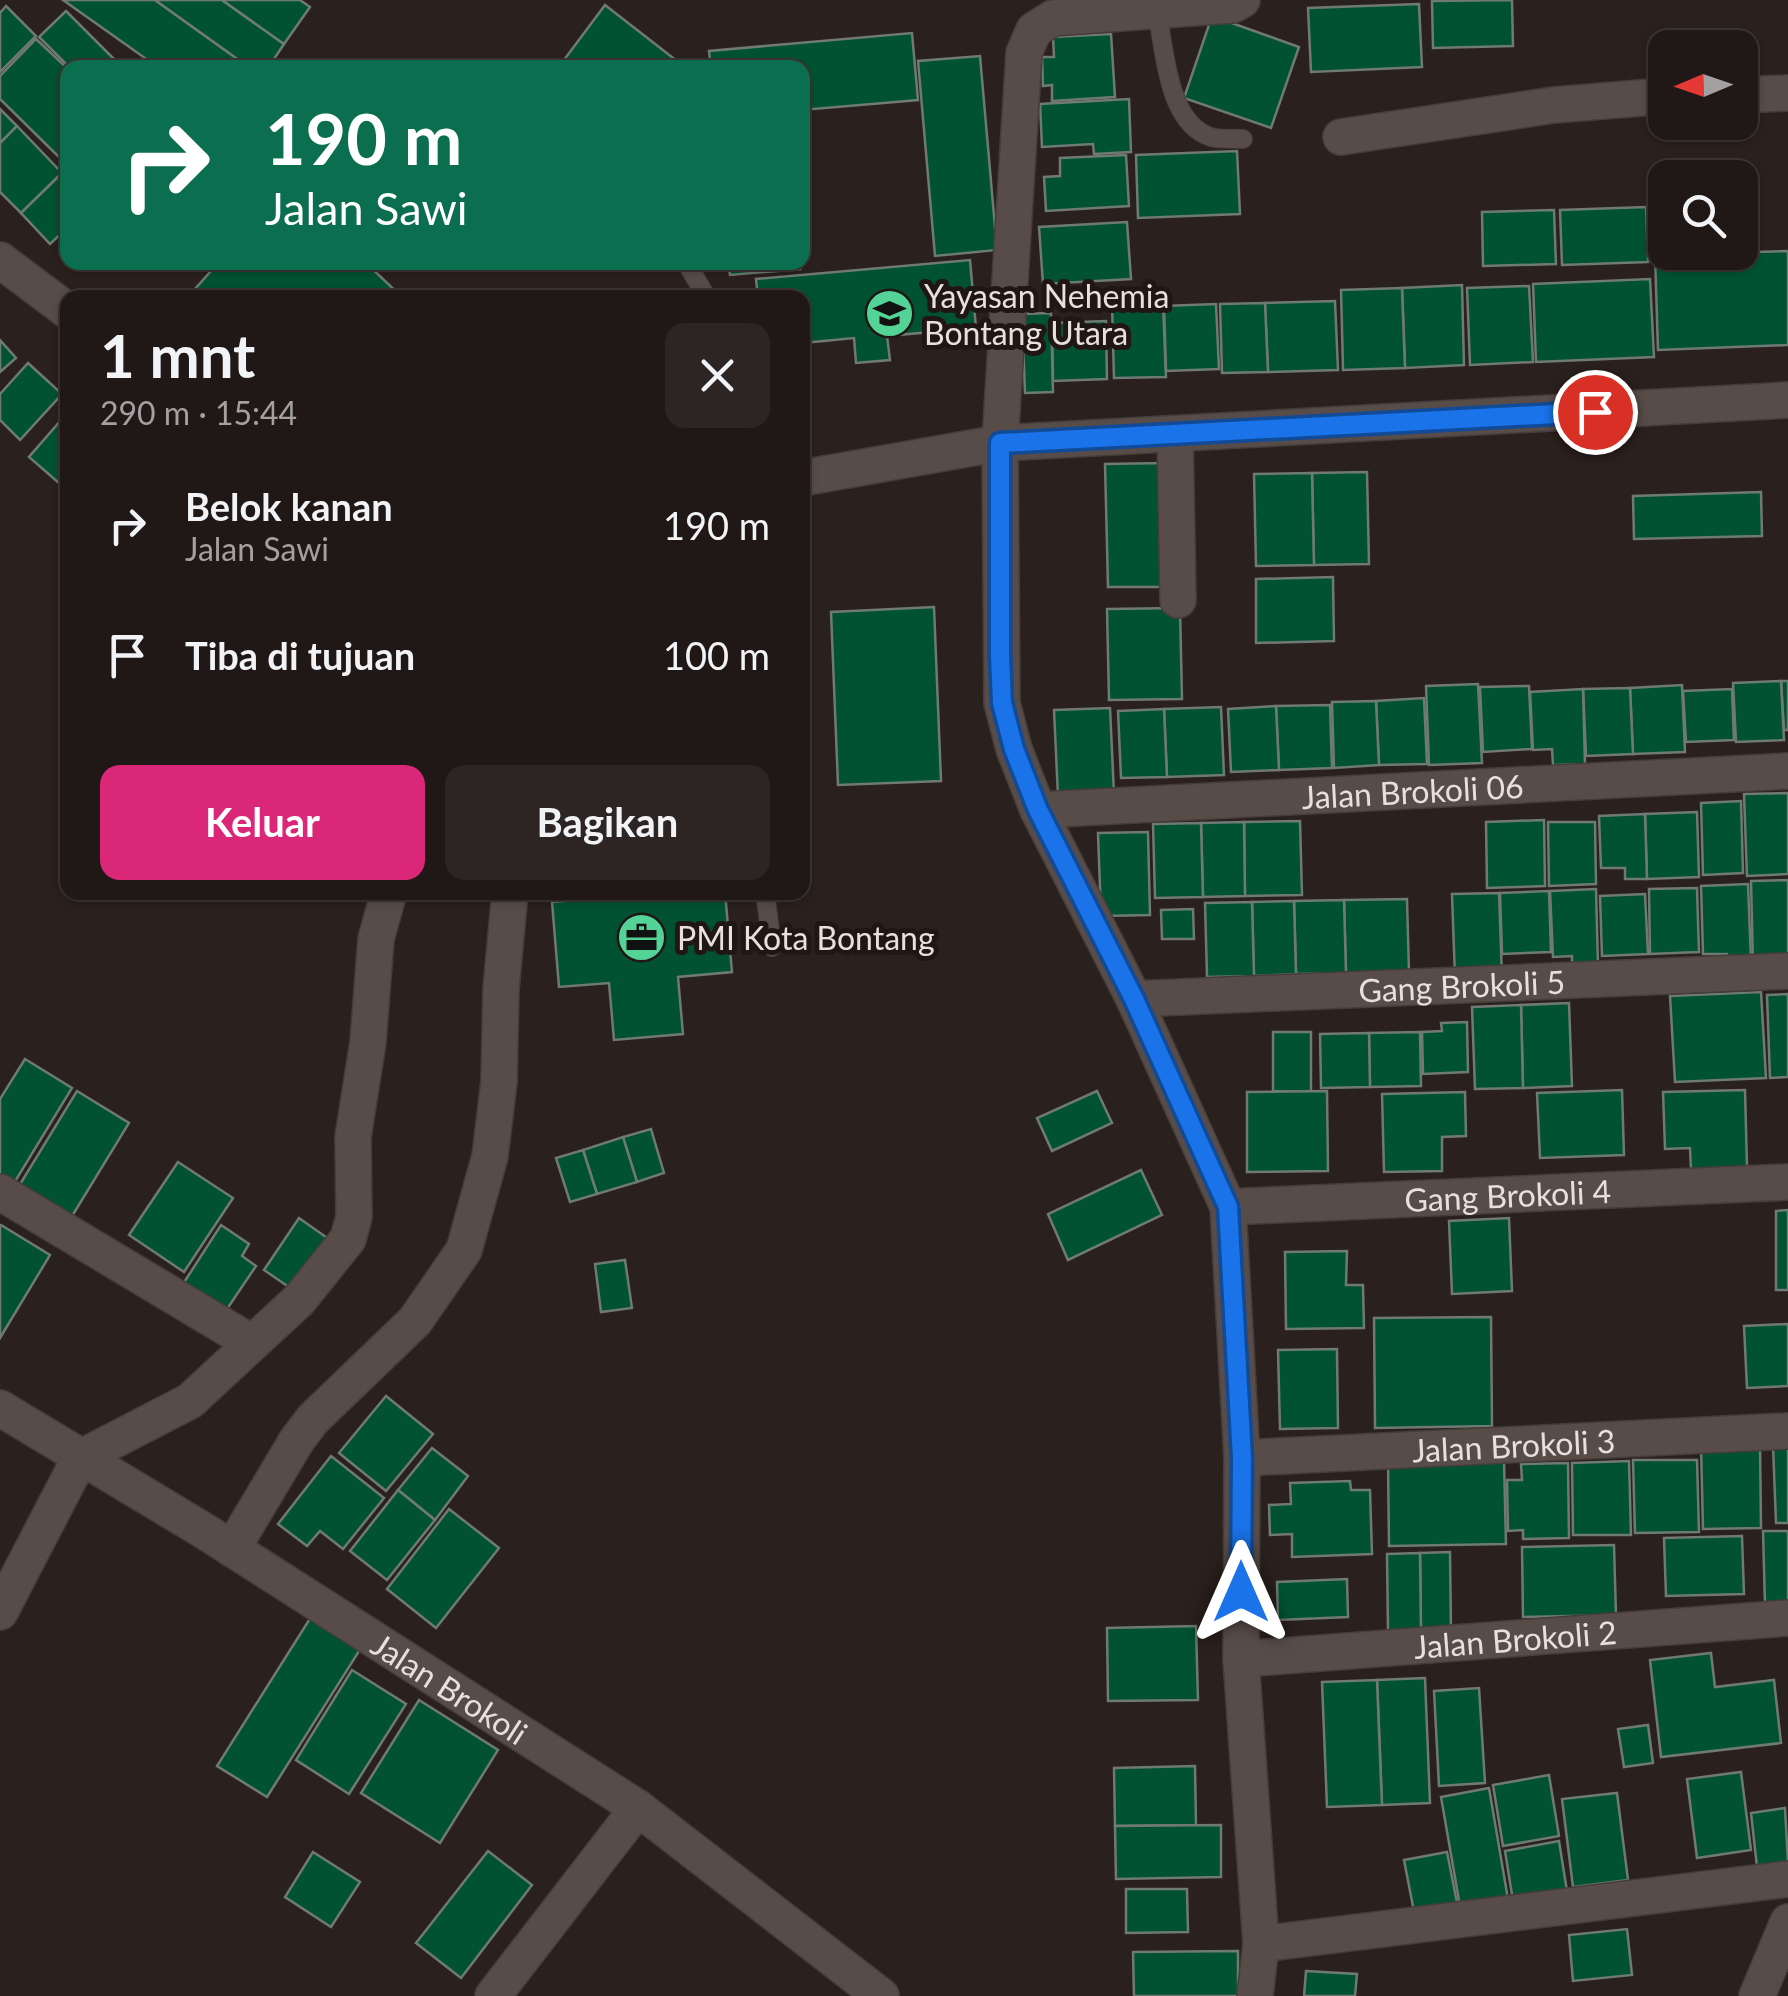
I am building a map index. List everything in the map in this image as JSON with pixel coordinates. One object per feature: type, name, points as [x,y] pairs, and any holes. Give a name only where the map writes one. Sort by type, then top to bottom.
[{"type":"street","points":[[1242,0],[1234,5],[1053,18],[1034,30],[1024,53],[1000,443],[1002,703],[1014,749],[1038,810],[1134,999],[1228,1207],[1242,1458],[1241,1659],[1260,1944],[1255,1996]]},
{"type":"street","points":[[1758,94],[1788,93]]},
{"type":"street","points":[[1341,137],[1554,105],[1648,97]]},
{"type":"street","points":[[0,260],[60,305]]},
{"type":"street","points":[[810,477],[1000,443],[1788,400]]},
{"type":"street","points":[[1175,434],[1178,600]]},
{"type":"street","name":"Jalan Brokoli 06","points":[[1038,810],[1788,772]]},
{"type":"street","points":[[0,1612],[80,1458],[190,1400],[299,1300],[348,1239],[354,1216],[353,1137],[368,1042],[376,939],[387,900]]},
{"type":"street","points":[[219,1540],[314,1419],[415,1320],[464,1250],[490,1156],[509,900]]},
{"type":"street","name":"Gang Brokoli 5","points":[[1134,999],[1788,971]]},
{"type":"street","name":"Gang Brokoli 4","points":[[1228,1207],[1788,1182]]},
{"type":"street","points":[[2,1196],[252,1343]]},
{"type":"street","name":"Jalan Brokoli","points":[[0,1408],[138,1489],[638,1808],[881,1996]]},
{"type":"street","name":"Jalan Brokoli 3","points":[[1242,1458],[1788,1431]]},
{"type":"street","name":"Jalan Brokoli 2","points":[[1241,1659],[1788,1618]]},
{"type":"street","points":[[493,1996],[638,1808]]},
{"type":"street","points":[[1260,1944],[1788,1879]]},
{"type":"street","points":[[1771,1983],[1788,1922]]},
{"type":"lane","points":[[1157,12],[1176,105],[1194,126],[1211,137],[1243,139]]},
{"type":"lane","points":[[766,900],[772,947]]},
{"type":"building","points":[[63,0],[155,0],[239,60],[148,60]]},
{"type":"building","points":[[155,0],[222,0],[284,44],[273,60],[239,60]]},
{"type":"building","points":[[222,0],[300,0],[310,7],[284,44]]},
{"type":"building","points":[[1512,0],[1513,46],[1433,48],[1432,1]]},
{"type":"building","points":[[1419,4],[1422,67],[1311,72],[1308,8]]},
{"type":"building","points":[[605,5],[676,60],[564,60]]},
{"type":"building","points":[[6,6],[36,36],[0,72],[0,13]]},
{"type":"building","points":[[66,11],[115,60],[62,60],[39,37]]},
{"type":"building","points":[[1212,16],[1299,47],[1271,128],[1184,98]]},
{"type":"building","points":[[912,33],[918,100],[810,109],[810,60],[710,60],[709,51]]},
{"type":"building","points":[[1111,34],[1115,97],[1052,101],[1052,85],[1043,86],[1042,57],[1054,57],[1053,37]]},
{"type":"building","points":[[36,39],[60,62],[60,158],[0,99],[0,76]]},
{"type":"building","points":[[980,56],[997,250],[935,256],[918,61]]},
{"type":"building","points":[[1129,99],[1131,152],[1094,154],[1093,144],[1042,147],[1040,104]]},
{"type":"building","points":[[0,109],[17,126],[0,143]]},
{"type":"building","points":[[17,126],[60,171],[21,213],[0,192],[0,143]]},
{"type":"building","points":[[1237,151],[1240,214],[1138,218],[1136,155]]},
{"type":"building","points":[[1126,155],[1129,206],[1046,211],[1044,177],[1060,176],[1060,158]]},
{"type":"building","points":[[60,175],[60,235],[50,244],[21,213]]},
{"type":"building","points":[[1646,207],[1648,262],[1562,265],[1560,210]]},
{"type":"building","points":[[1554,210],[1556,264],[1483,266],[1482,212]]},
{"type":"building","points":[[1127,222],[1131,279],[1043,284],[1039,227]]},
{"type":"building","points":[[1788,251],[1788,345],[1658,350],[1655,270],[1758,270],[1758,252]]},
{"type":"building","name":"Yayasan Nehemia Bontang Utara","points":[[970,260],[976,328],[887,336],[890,360],[856,363],[854,338],[810,342],[810,290],[757,290],[756,279]]},
{"type":"building","points":[[212,270],[373,270],[395,290],[194,290]]},
{"type":"building","points":[[729,270],[788,270],[730,275]]},
{"type":"building","points":[[1650,279],[1654,357],[1536,362],[1533,284]]},
{"type":"building","points":[[1462,285],[1464,365],[1405,368],[1402,288]]},
{"type":"building","points":[[1529,286],[1533,362],[1470,365],[1467,288]]},
{"type":"building","points":[[1402,288],[1405,368],[1343,370],[1341,290]]},
{"type":"building","points":[[1335,301],[1338,370],[1268,372],[1265,303]]},
{"type":"building","points":[[1163,302],[1166,377],[1114,378],[1112,304]]},
{"type":"building","points":[[1265,303],[1268,372],[1222,373],[1220,304]]},
{"type":"building","points":[[1216,304],[1219,369],[1166,371],[1164,306]]},
{"type":"building","points":[[1051,313],[1053,392],[1025,393],[1022,314]]},
{"type":"building","points":[[1106,321],[1107,379],[1053,381],[1052,323]]},
{"type":"building","points":[[0,340],[16,358],[0,372]]},
{"type":"building","points":[[28,363],[60,396],[20,440],[0,420],[0,394]]},
{"type":"building","points":[[60,421],[60,484],[29,457]]},
{"type":"building","points":[[1165,463],[1168,587],[1108,587],[1105,464]]},
{"type":"building","points":[[1367,472],[1369,564],[1314,565],[1312,473]]},
{"type":"building","points":[[1312,473],[1314,565],[1256,566],[1254,474]]},
{"type":"building","points":[[1761,492],[1762,536],[1634,539],[1633,496]]},
{"type":"building","points":[[1333,577],[1334,641],[1256,643],[1256,579]]},
{"type":"building","points":[[934,607],[941,781],[838,785],[831,612]]},
{"type":"building","points":[[1180,608],[1182,699],[1109,700],[1107,609]]},
{"type":"building","points":[[1781,681],[1788,681],[1788,730],[1784,730]]},
{"type":"building","points":[[1781,681],[1784,740],[1736,742],[1733,683]]},
{"type":"building","points":[[1478,684],[1482,763],[1429,765],[1426,686]]},
{"type":"building","points":[[1682,685],[1685,752],[1633,754],[1630,688]]},
{"type":"building","points":[[1529,686],[1532,749],[1483,752],[1480,687]]},
{"type":"building","points":[[1630,688],[1633,754],[1586,756],[1583,689]]},
{"type":"building","points":[[1583,689],[1585,764],[1553,765],[1552,749],[1533,750],[1530,692]]},
{"type":"building","points":[[1732,689],[1734,740],[1686,742],[1683,691]]},
{"type":"building","points":[[1424,698],[1427,764],[1379,765],[1376,701]]},
{"type":"building","points":[[1376,701],[1379,765],[1334,768],[1332,702]]},
{"type":"building","points":[[1330,705],[1332,768],[1279,770],[1276,706]]},
{"type":"building","points":[[1276,706],[1279,770],[1231,772],[1228,709]]},
{"type":"building","points":[[1221,707],[1224,775],[1167,777],[1164,709]]},
{"type":"building","points":[[1110,708],[1114,794],[1058,797],[1054,710]]},
{"type":"building","points":[[1164,709],[1167,777],[1121,778],[1118,711]]},
{"type":"building","points":[[1788,793],[1788,874],[1747,876],[1744,794]]},
{"type":"building","points":[[1741,801],[1743,873],[1703,875],[1701,803]]},
{"type":"building","points":[[1697,812],[1699,877],[1647,879],[1645,814]]},
{"type":"building","points":[[1645,814],[1647,879],[1625,879],[1625,868],[1601,868],[1599,816]]},
{"type":"building","points":[[1544,820],[1545,886],[1487,888],[1486,822]]},
{"type":"building","points":[[1300,821],[1302,895],[1245,896],[1244,822]]},
{"type":"building","points":[[1244,822],[1245,896],[1203,897],[1201,823]]},
{"type":"building","points":[[1548,822],[1595,822],[1596,884],[1549,886]]},
{"type":"building","points":[[1201,823],[1203,897],[1155,898],[1153,824]]},
{"type":"building","points":[[1148,832],[1150,915],[1101,916],[1098,833]]},
{"type":"building","points":[[1788,880],[1788,963],[1753,964],[1751,881]]},
{"type":"building","points":[[1748,884],[1751,961],[1728,962],[1727,954],[1703,954],[1701,886]]},
{"type":"building","points":[[1697,888],[1699,952],[1650,954],[1649,889]]},
{"type":"building","points":[[1596,889],[1598,966],[1572,967],[1572,956],[1553,957],[1550,891]]},
{"type":"building","points":[[1549,891],[1551,952],[1502,954],[1500,893]]},
{"type":"building","points":[[1499,893],[1502,977],[1455,978],[1452,894]]},
{"type":"building","points":[[1645,894],[1648,954],[1602,956],[1600,896]]},
{"type":"building","points":[[1407,899],[1409,972],[1346,973],[1344,900]]},
{"type":"building","name":"PMI Kota Bontang","points":[[726,900],[732,972],[678,977],[683,1034],[614,1040],[609,983],[559,987],[552,902]]},
{"type":"building","points":[[1344,900],[1346,973],[1296,974],[1294,901]]},
{"type":"building","points":[[1294,901],[1296,974],[1254,976],[1252,902]]},
{"type":"building","points":[[1252,902],[1254,976],[1207,977],[1205,903]]},
{"type":"building","points":[[1193,909],[1194,939],[1162,939],[1161,910]]},
{"type":"building","points":[[1761,992],[1766,1078],[1675,1082],[1670,996]]},
{"type":"building","points":[[1788,994],[1788,1077],[1770,1078],[1767,995]]},
{"type":"building","points":[[1569,1003],[1572,1086],[1523,1088],[1521,1005]]},
{"type":"building","points":[[1521,1005],[1523,1088],[1475,1089],[1472,1007]]},
{"type":"building","points":[[1467,1022],[1468,1072],[1423,1074],[1422,1032],[1442,1031],[1441,1023]]},
{"type":"building","points":[[1273,1032],[1311,1032],[1311,1092],[1273,1091]]},
{"type":"building","points":[[1420,1032],[1421,1086],[1370,1087],[1369,1033]]},
{"type":"building","points":[[1369,1033],[1370,1087],[1321,1088],[1320,1034]]},
{"type":"building","points":[[25,1059],[72,1088],[8,1193],[0,1188],[0,1099]]},
{"type":"building","points":[[1622,1090],[1624,1155],[1540,1158],[1537,1093]]},
{"type":"building","points":[[1745,1090],[1747,1167],[1691,1169],[1690,1148],[1665,1149],[1663,1092]]},
{"type":"building","points":[[77,1091],[129,1123],[66,1226],[14,1194]]},
{"type":"building","points":[[1097,1091],[1112,1123],[1052,1151],[1037,1118]]},
{"type":"building","points":[[1327,1091],[1328,1171],[1247,1172],[1247,1092]]},
{"type":"building","points":[[1465,1092],[1466,1136],[1442,1137],[1442,1171],[1384,1172],[1382,1094]]},
{"type":"building","points":[[651,1129],[664,1173],[637,1182],[623,1137]]},
{"type":"building","points":[[623,1137],[637,1182],[597,1194],[583,1150]]},
{"type":"building","points":[[583,1150],[597,1194],[570,1202],[556,1158]]},
{"type":"building","points":[[178,1162],[233,1198],[184,1272],[129,1235]]},
{"type":"building","points":[[1141,1170],[1162,1215],[1068,1260],[1048,1214]]},
{"type":"building","points":[[1788,1210],[1788,1290],[1776,1290],[1776,1211]]},
{"type":"building","points":[[299,1218],[333,1242],[299,1294],[264,1270]]},
{"type":"building","points":[[1509,1218],[1512,1291],[1452,1294],[1449,1221]]},
{"type":"building","points":[[221,1225],[249,1244],[242,1256],[256,1266],[225,1312],[183,1284]]},
{"type":"building","points":[[0,1226],[50,1255],[0,1338]]},
{"type":"building","points":[[1347,1251],[1346,1285],[1363,1285],[1364,1328],[1286,1329],[1285,1252]]},
{"type":"building","points":[[625,1260],[632,1308],[601,1312],[595,1264]]},
{"type":"building","points":[[1491,1317],[1492,1426],[1375,1428],[1374,1318]]},
{"type":"building","points":[[1788,1324],[1788,1386],[1747,1388],[1744,1326]]},
{"type":"building","points":[[1337,1349],[1338,1428],[1280,1429],[1278,1350]]},
{"type":"building","points":[[386,1396],[433,1434],[386,1491],[339,1453]]},
{"type":"building","points":[[1760,1444],[1761,1528],[1703,1529],[1701,1445]]},
{"type":"building","points":[[1788,1445],[1788,1523],[1776,1523],[1773,1446]]},
{"type":"building","points":[[432,1448],[468,1476],[435,1520],[398,1490]]},
{"type":"building","points":[[331,1456],[384,1498],[343,1549],[320,1531],[307,1546],[278,1524]]},
{"type":"building","points":[[1504,1460],[1506,1544],[1389,1546],[1388,1462]]},
{"type":"building","points":[[1633,1460],[1697,1460],[1699,1532],[1635,1533]]},
{"type":"building","points":[[1629,1461],[1631,1535],[1573,1535],[1572,1463]]},
{"type":"building","points":[[1568,1463],[1569,1538],[1523,1539],[1523,1530],[1508,1531],[1507,1480],[1522,1480],[1521,1464]]},
{"type":"building","points":[[1350,1481],[1351,1490],[1370,1490],[1372,1554],[1292,1557],[1292,1534],[1270,1535],[1269,1505],[1291,1504],[1290,1483]]},
{"type":"building","points":[[398,1490],[435,1520],[387,1580],[350,1551]]},
{"type":"building","points":[[449,1509],[499,1548],[436,1628],[387,1589]]},
{"type":"building","points":[[1763,1531],[1788,1531],[1788,1606],[1765,1606]]},
{"type":"building","points":[[1742,1536],[1744,1594],[1666,1596],[1664,1538]]},
{"type":"building","points":[[1614,1545],[1616,1615],[1523,1617],[1522,1547]]},
{"type":"building","points":[[1450,1552],[1451,1631],[1421,1632],[1420,1553]]},
{"type":"building","points":[[1420,1553],[1421,1632],[1388,1633],[1387,1554]]},
{"type":"building","points":[[1347,1579],[1348,1617],[1278,1620],[1277,1582]]},
{"type":"building","points":[[311,1617],[361,1648],[267,1797],[217,1766]]},
{"type":"building","points":[[1196,1626],[1198,1700],[1108,1701],[1107,1628]]},
{"type":"building","points":[[1711,1653],[1715,1687],[1774,1680],[1781,1743],[1661,1757],[1650,1660]]},
{"type":"building","points":[[352,1670],[406,1704],[349,1794],[296,1760]]},
{"type":"building","points":[[1425,1678],[1430,1803],[1382,1805],[1377,1680]]},
{"type":"building","points":[[1377,1680],[1382,1805],[1327,1807],[1322,1682]]},
{"type":"building","points":[[1479,1688],[1485,1783],[1439,1786],[1434,1691]]},
{"type":"building","points":[[419,1700],[498,1750],[440,1843],[361,1793]]},
{"type":"building","points":[[1648,1725],[1653,1763],[1624,1767],[1618,1729]]},
{"type":"building","points":[[1195,1766],[1196,1825],[1115,1826],[1114,1768]]},
{"type":"building","points":[[1741,1772],[1751,1850],[1697,1858],[1687,1779]]},
{"type":"building","points":[[1549,1775],[1559,1836],[1503,1846],[1493,1785]]},
{"type":"building","points":[[1489,1788],[1509,1905],[1461,1912],[1441,1797]]},
{"type":"building","points":[[1617,1793],[1628,1880],[1573,1887],[1562,1799]]},
{"type":"building","points":[[1785,1808],[1788,1863],[1757,1867],[1751,1813]]},
{"type":"building","points":[[1221,1825],[1221,1877],[1116,1879],[1115,1826]]},
{"type":"building","points":[[1559,1841],[1567,1891],[1513,1901],[1505,1851]]},
{"type":"building","points":[[488,1851],[532,1885],[461,1978],[416,1943]]},
{"type":"building","points":[[313,1852],[360,1882],[331,1927],[285,1897]]},
{"type":"building","points":[[1447,1852],[1459,1913],[1416,1922],[1404,1860]]},
{"type":"building","points":[[1126,1889],[1187,1889],[1188,1932],[1126,1933]]},
{"type":"building","points":[[1627,1929],[1632,1975],[1573,1981],[1569,1935]]},
{"type":"building","points":[[1238,1951],[1238,1996],[1134,1996],[1133,1952]]},
{"type":"building","points":[[1306,1971],[1357,1974],[1355,1996],[1304,1996]]},
{"type":"place","name":"Yayasan Nehemia Bontang Utara","points":[[889,313]]},
{"type":"place","name":"PMI Kota Bontang","points":[[642,937]]},
{"type":"route","points":[[1241,1592],[1242,1458],[1228,1207],[1134,999],[1038,810],[1014,749],[1002,703],[1000,443],[1595,412]]}]
